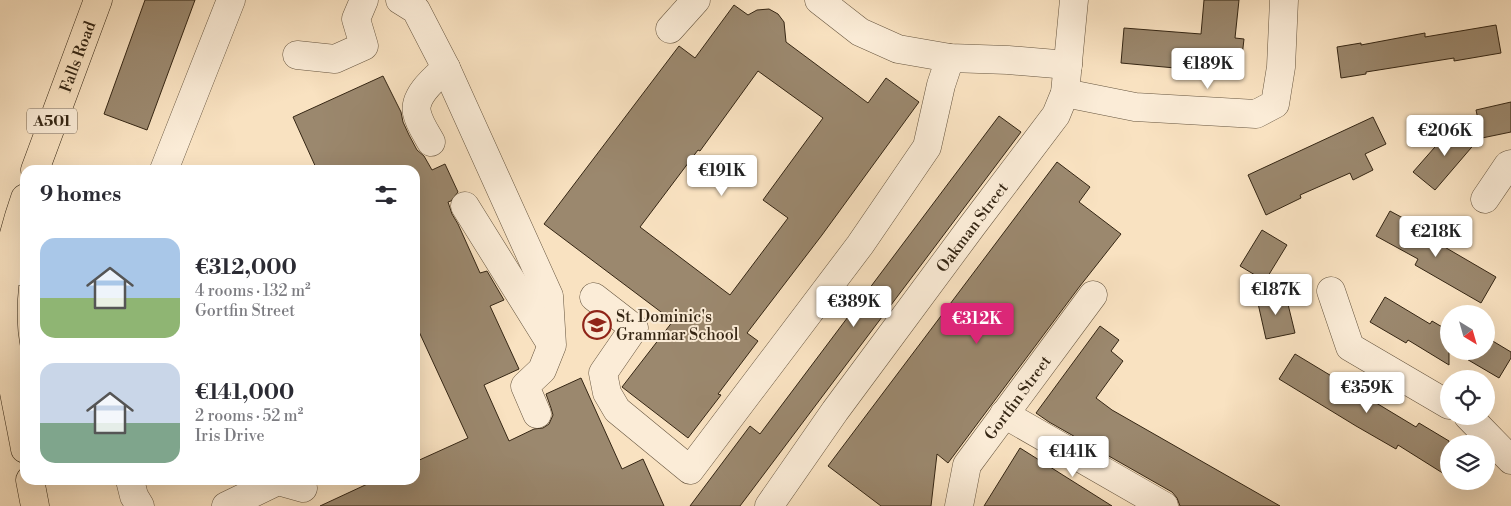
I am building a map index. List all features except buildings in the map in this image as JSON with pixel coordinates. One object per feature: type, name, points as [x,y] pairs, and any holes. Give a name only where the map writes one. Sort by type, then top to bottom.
[{"type":"main road","name":"Falls Road","points":[[37,165],[98,0]]},
{"type":"main road","points":[[20,212],[16,270],[4,309],[7,385],[20,431]]},
{"type":"main road","points":[[31,485],[35,506]]},
{"type":"street","points":[[166,165],[230,0]]},
{"type":"street","points":[[297,55],[335,59],[364,46],[356,19],[364,0]]},
{"type":"street","points":[[400,0],[416,10],[446,68],[549,296],[552,345],[542,370],[524,386],[537,414]]},
{"type":"street","points":[[670,29],[696,0]]},
{"type":"street","points":[[818,0],[860,32],[898,49],[950,58],[1068,65]]},
{"type":"street","name":"Oakman Street","points":[[770,506],[835,411],[1056,115],[1065,93],[1074,0]]},
{"type":"street","points":[[1065,93],[1135,107],[1256,114],[1274,104],[1281,67],[1284,0]]},
{"type":"street","points":[[594,297],[634,328],[603,373],[607,393],[617,410],[690,470],[860,245],[927,147],[941,84],[950,58]]},
{"type":"street","points":[[431,142],[416,112],[418,100],[430,82],[446,68]]},
{"type":"street","points":[[1485,200],[1508,165],[1511,164]]},
{"type":"street","points":[[465,206],[552,345]]},
{"type":"street","points":[[1331,291],[1350,347],[1440,399]]},
{"type":"street","name":"Gortfin Street","points":[[959,506],[967,464],[1093,295]]},
{"type":"street","points":[[1004,414],[1164,506]]},
{"type":"street","points":[[1477,425],[1511,460]]},
{"type":"street","points":[[131,485],[134,496],[140,506]]},
{"type":"street","points":[[226,506],[270,485]]},
{"type":"street","points":[[293,485],[304,488]]},
{"type":"place","name":"St. Dominic's Grammar School","points":[[597,325]]}]
